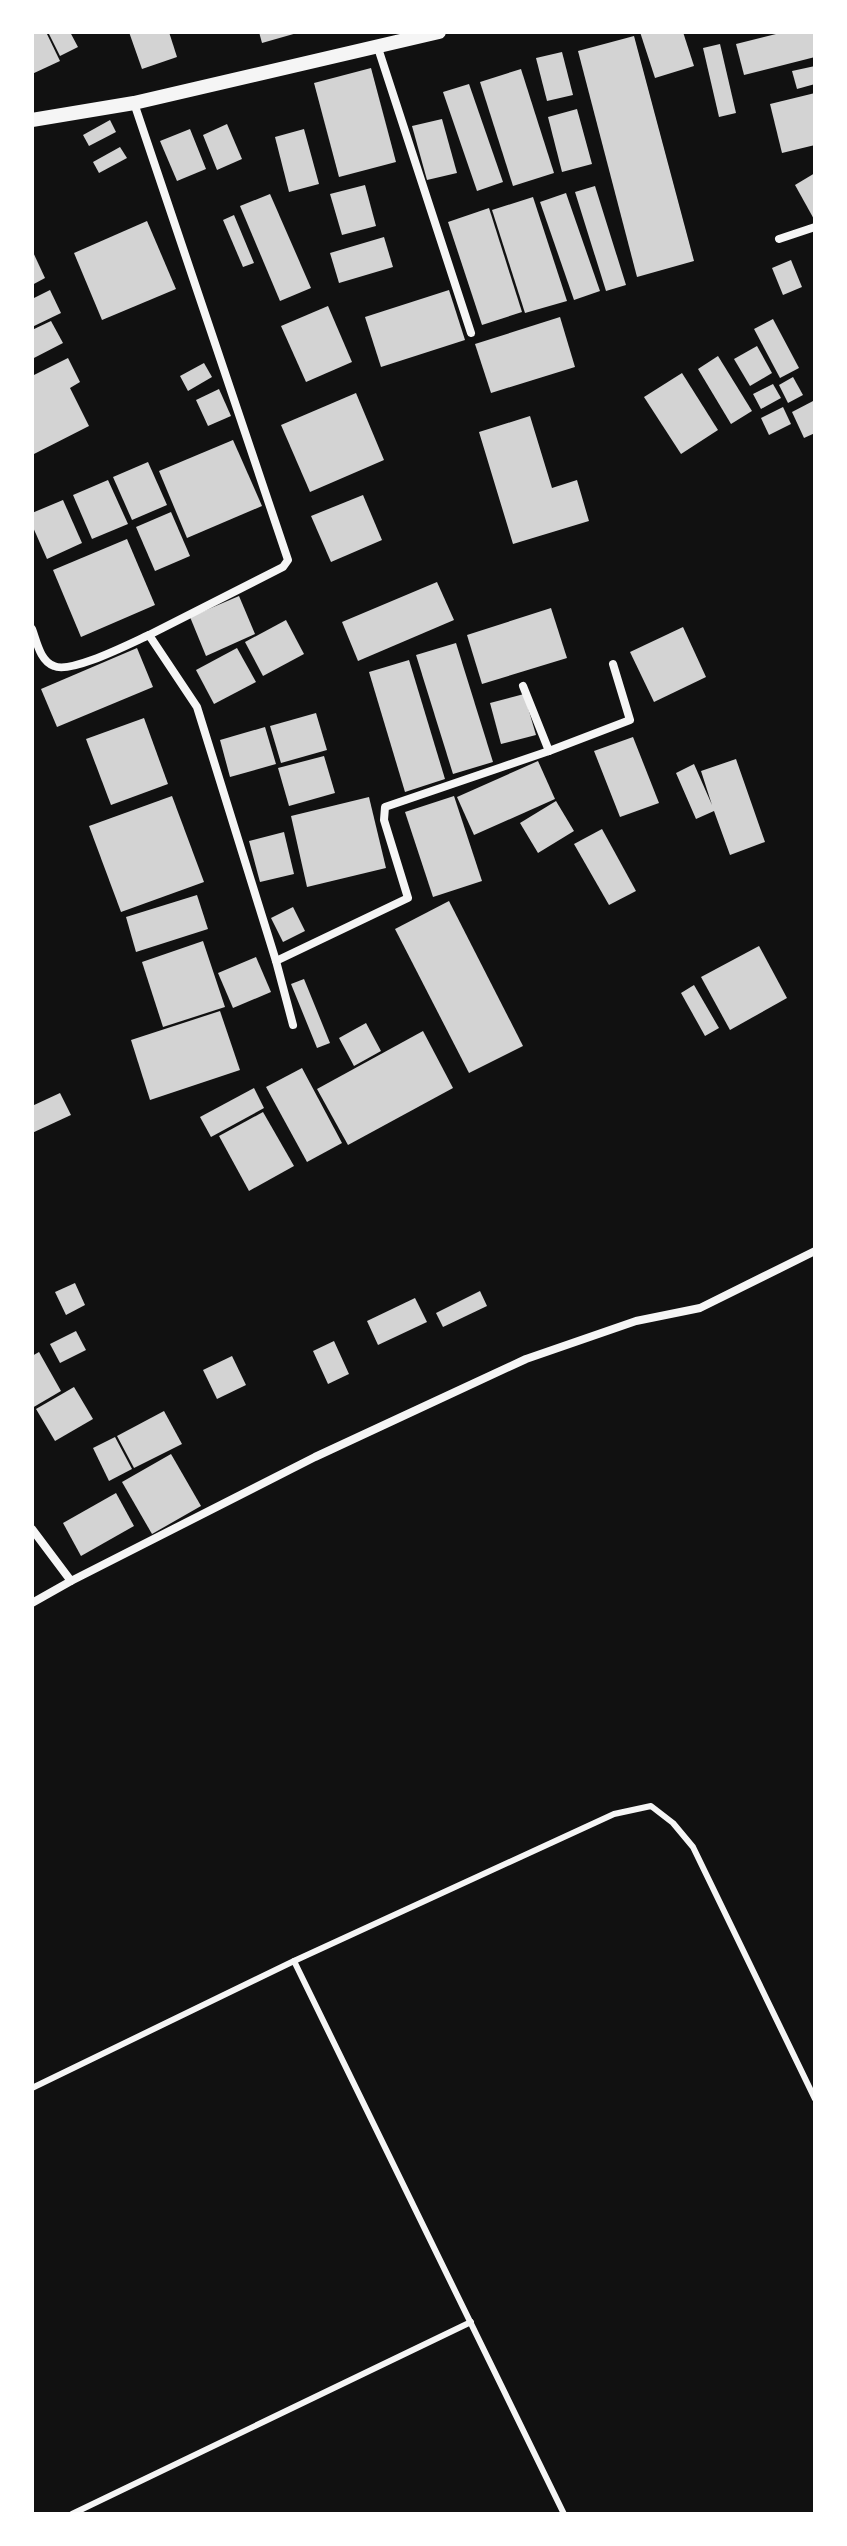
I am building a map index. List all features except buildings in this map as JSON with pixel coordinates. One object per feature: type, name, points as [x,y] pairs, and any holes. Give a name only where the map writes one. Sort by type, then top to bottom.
[{"type":"street","points":[[32,120],[134,103],[439,32]]},
{"type":"street","points":[[377,45],[471,333]]},
{"type":"street","points":[[32,629],[43,658],[55,667],[69,667],[149,635],[283,567],[288,560],[134,103]]},
{"type":"street","points":[[779,239],[815,227]]},
{"type":"street","points":[[149,635],[197,707],[293,1025]]},
{"type":"street","points":[[276,961],[408,898],[384,820],[385,807],[630,720],[613,664]]},
{"type":"street","points":[[523,686],[549,751]]},
{"type":"street","points":[[32,1603],[315,1457],[526,1359],[636,1321],[700,1308],[815,1251]]},
{"type":"street","points":[[32,1529],[71,1581]]},
{"type":"lane","points":[[32,2088],[294,1961],[614,1814],[651,1806],[673,1823],[693,1847],[815,2099]]},
{"type":"lane","points":[[294,1961],[564,2514]]},
{"type":"lane","points":[[72,2514],[471,2322]]}]
